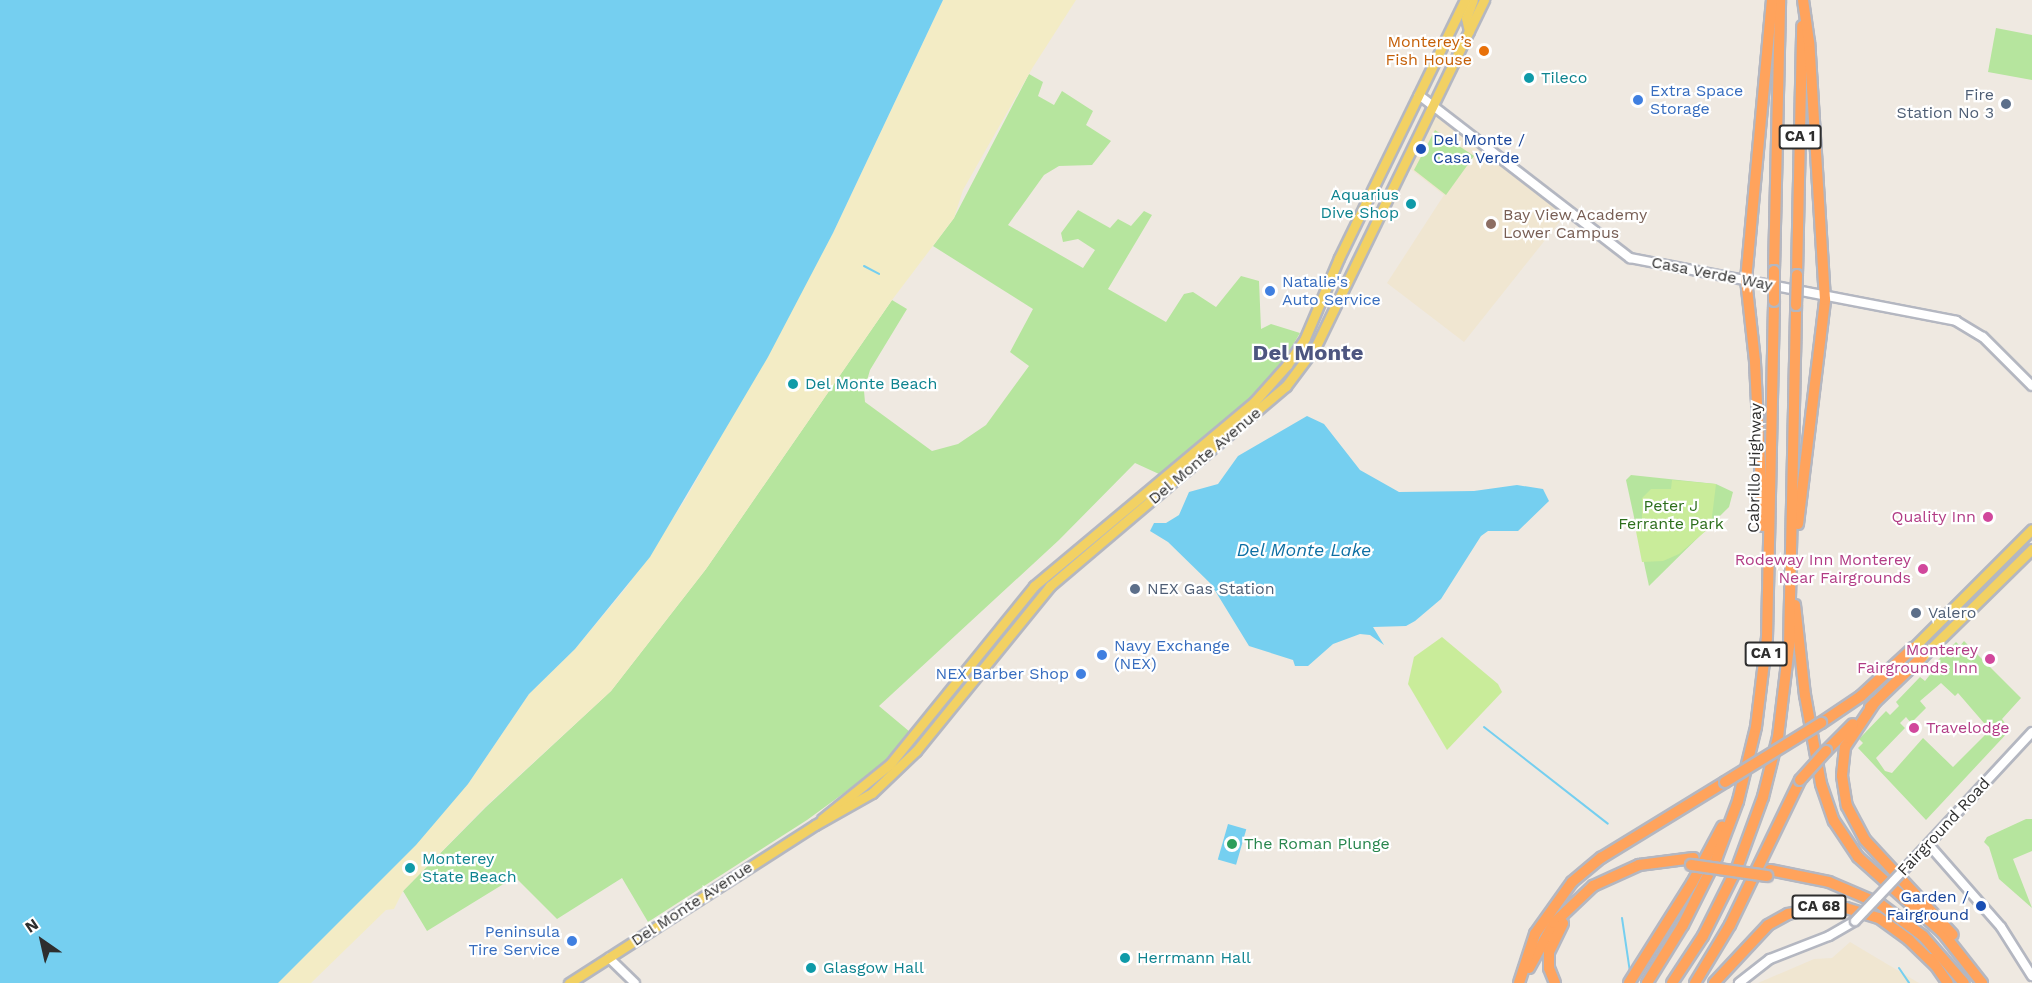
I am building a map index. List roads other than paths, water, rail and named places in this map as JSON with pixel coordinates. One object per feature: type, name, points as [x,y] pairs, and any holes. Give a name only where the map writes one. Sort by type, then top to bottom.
[{"type":"highway","points":[[1768,576],[1755,361],[1746,280],[1772,0]]},
{"type":"highway","name":"Cabrillo Highway","points":[[1647,983],[1704,886],[1742,787],[1761,697],[1768,576],[1780,0]]},
{"type":"highway","points":[[1791,569],[1825,295],[1810,50],[1803,0]]},
{"type":"highway","name":"CA 1","points":[[1672,983],[1727,889],[1763,797],[1785,692],[1791,569],[1803,0]]},
{"type":"highway","points":[[1790,585],[1805,695],[1820,776],[1831,814],[1863,862],[1937,927],[1983,983]]},
{"type":"highway","points":[[1521,983],[1535,934],[1572,882],[1601,858],[1861,696],[1913,648]]},
{"type":"highway","points":[[1695,983],[1730,925],[1800,780],[1826,751],[1922,657]]},
{"type":"highway","points":[[1875,702],[1845,747],[1842,776],[1849,812],[1865,840],[1943,922],[1983,983]]},
{"type":"highway","points":[[1629,983],[1700,871],[1742,787]]},
{"type":"highway","points":[[1555,983],[1549,968],[1550,947],[1560,926],[1585,901],[1633,874],[1663,866],[1693,862]]},
{"type":"highway","name":"CA 68","points":[[1521,983],[1543,938],[1586,891],[1639,865],[1693,862],[1836,884],[1886,908],[1929,942],[1964,983]]},
{"type":"highway","points":[[1769,873],[1827,889],[1869,906],[1912,937],[1935,965]]},
{"type":"highway","name":"CA 68","points":[[1714,983],[1768,925],[1788,914],[1818,907],[1846,908],[1872,915],[1904,935],[1935,965],[1948,983]]},
{"type":"main road","name":"Del Monte Avenue","points":[[569,983],[815,825],[890,764],[1034,586],[1254,402],[1287,365],[1305,338],[1335,266],[1465,0]]},
{"type":"main road","points":[[1469,31],[1466,18],[1473,0]]},
{"type":"main road","name":"Del Monte Avenue","points":[[815,825],[856,805],[897,771],[1050,586],[1286,386],[1316,346],[1431,104],[1484,0]]},
{"type":"main road","name":"Casa Verde Way","points":[[1419,95],[1630,258],[1963,323],[1983,337],[2032,386]]},
{"type":"main road","points":[[1913,648],[2032,529]]},
{"type":"main road","points":[[1922,657],[2032,549]]},
{"type":"street","name":"Fairground Road","points":[[1740,983],[1770,959],[1829,936],[1855,921],[1929,845],[2032,732]]},
{"type":"street","points":[[1929,845],[1988,910],[2032,976]]},
{"type":"street","points":[[609,958],[635,983]]},
{"type":"water","points":[[0,0],[943,0],[833,233],[768,357],[650,557],[575,649],[529,694],[468,784],[416,845],[278,983],[0,983]]},
{"type":"water","name":"Del Monte Lake","points":[[1307,416],[1324,424],[1360,470],[1399,492],[1474,491],[1517,485],[1543,489],[1549,501],[1518,531],[1488,531],[1481,536],[1441,599],[1415,621],[1406,626],[1373,627],[1384,645],[1370,635],[1360,634],[1333,644],[1308,666],[1295,666],[1293,660],[1249,646],[1211,584],[1168,542],[1150,531],[1154,523],[1166,523],[1179,515],[1189,492],[1218,484],[1238,456]]},
{"type":"water","name":"The Roman Plunge","points":[[1228,824],[1246,829],[1236,865],[1218,860]]},
{"type":"waterway","points":[[864,266],[879,274]]},
{"type":"waterway","points":[[1484,727],[1608,824]]},
{"type":"waterway","points":[[1622,918],[1630,972]]},
{"type":"waterway","points":[[1899,968],[1909,983]]},
{"type":"place","name":"Monterey’s Fish House","points":[[1484,51]]},
{"type":"place","name":"Tileco","points":[[1529,78]]},
{"type":"place","name":"Extra Space Storage","points":[[1638,100]]},
{"type":"place","name":"Fire Station No 3","points":[[2006,104]]},
{"type":"place","name":"Del Monte / Casa Verde","points":[[1421,149]]},
{"type":"place","name":"Aquarius Dive Shop","points":[[1411,204]]},
{"type":"place","name":"Bay View Academy Lower Campus","points":[[1491,224]]},
{"type":"place","name":"Natalie's Auto Service","points":[[1270,291]]},
{"type":"place","name":"Del Monte Beach","points":[[793,384]]},
{"type":"place","name":"Quality Inn","points":[[1988,517]]},
{"type":"place","name":"Rodeway Inn Monterey Near Fairgrounds","points":[[1923,569]]},
{"type":"place","name":"NEX Gas Station","points":[[1135,589]]},
{"type":"place","name":"Valero","points":[[1916,613]]},
{"type":"place","name":"Navy Exchange (NEX)","points":[[1102,655]]},
{"type":"place","name":"Monterey Fairgrounds Inn","points":[[1990,659]]},
{"type":"place","name":"NEX Barber Shop","points":[[1081,674]]},
{"type":"place","name":"Travelodge","points":[[1914,728]]},
{"type":"place","name":"The Roman Plunge","points":[[1232,844]]},
{"type":"place","name":"Monterey State Beach","points":[[410,868]]},
{"type":"place","name":"Garden / Fairground","points":[[1981,906]]},
{"type":"place","name":"Peninsula Tire Service","points":[[572,941]]},
{"type":"place","name":"Herrmann Hall","points":[[1125,958]]},
{"type":"place","name":"Glasgow Hall","points":[[811,968]]},
{"type":"district","name":"Del Monte","points":[[1308,353]]},
{"type":"park label","name":"Peter J Ferrante Park","points":[[1671,515]]}]
